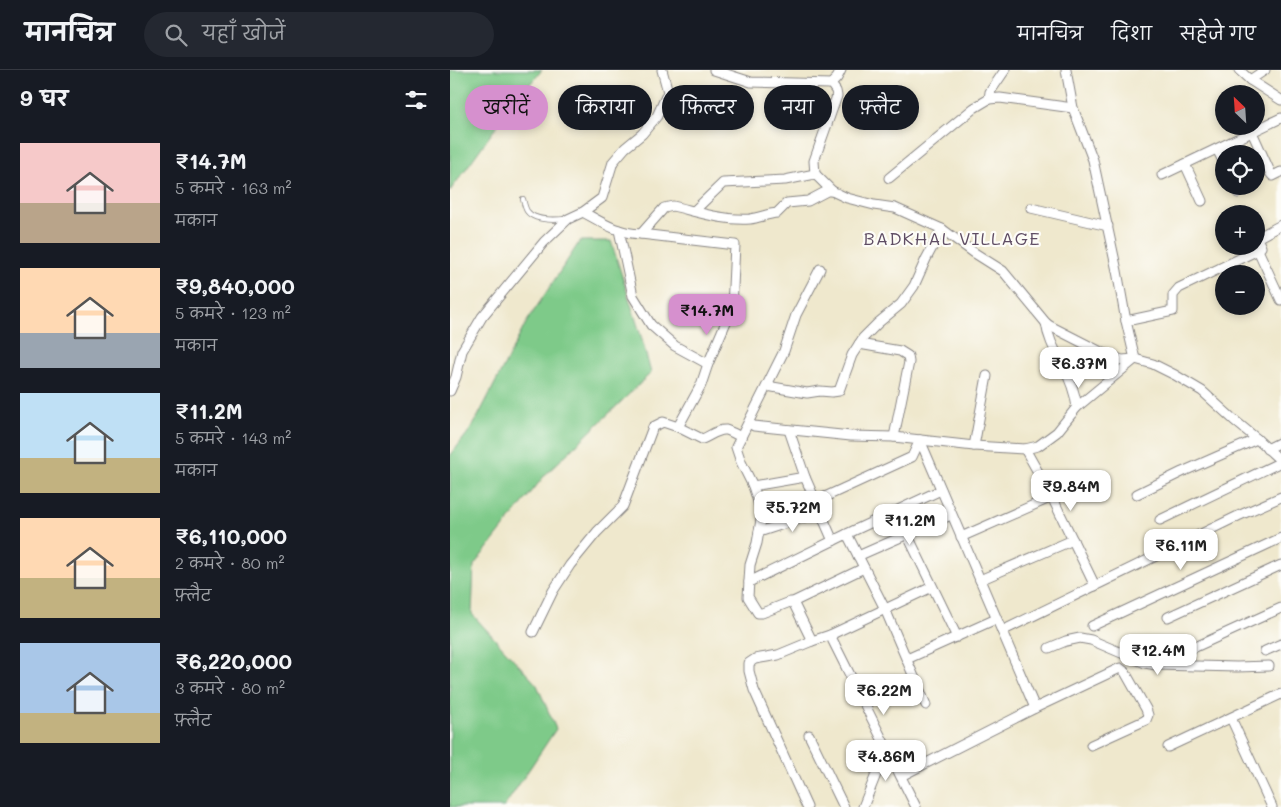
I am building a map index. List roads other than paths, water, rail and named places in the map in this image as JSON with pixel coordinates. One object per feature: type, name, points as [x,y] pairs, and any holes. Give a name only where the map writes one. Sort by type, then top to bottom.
[{"type":"street","points":[[450,391],[456,377],[462,351],[482,317],[544,242],[568,219],[583,212],[602,198],[613,162],[642,134],[657,116],[668,92],[663,70]]},
{"type":"street","points":[[714,70],[751,82],[831,84],[841,70]]},
{"type":"street","points":[[988,99],[990,92],[1005,70]]},
{"type":"street","points":[[1066,70],[1073,108],[1093,160],[1135,358]]},
{"type":"street","points":[[1239,70],[1250,80],[1281,100]]},
{"type":"street","points":[[1250,80],[1265,70]]},
{"type":"street","points":[[831,84],[837,96],[814,161],[815,174],[832,191],[847,198],[895,208],[942,229],[1003,271],[1046,323],[1099,351],[1122,360],[1135,358],[1168,371],[1202,391],[1281,461],[1160,520]]},
{"type":"street","points":[[889,178],[974,108],[988,99],[1000,98],[1073,108]]},
{"type":"street","points":[[1265,126],[1281,118]]},
{"type":"street","points":[[1225,145],[1246,135]]},
{"type":"street","points":[[1253,135],[1270,174],[1273,176],[1281,172]]},
{"type":"street","points":[[1162,175],[1215,150]]},
{"type":"street","points":[[1185,164],[1202,201]]},
{"type":"street","points":[[694,211],[722,183],[785,180],[815,174]]},
{"type":"street","points":[[641,234],[664,208],[673,206],[734,219],[752,219],[777,213],[787,203],[808,200],[827,191],[832,191]]},
{"type":"street","points":[[1031,208],[1108,226]]},
{"type":"street","points":[[583,212],[609,227],[628,234],[735,245],[732,308],[701,385],[678,427]]},
{"type":"street","points":[[1265,234],[1280,227]]},
{"type":"street","points":[[767,386],[802,392],[837,392],[841,388],[852,355],[859,344],[878,323],[901,304],[914,286],[942,229]]},
{"type":"street","points":[[618,230],[633,296],[651,325],[675,346],[708,364]]},
{"type":"street","points":[[1126,321],[1173,311],[1173,295],[1179,288],[1248,255]]},
{"type":"street","points":[[1260,255],[1281,300]]},
{"type":"street","points":[[820,268],[796,315],[784,351],[736,448],[753,486],[762,514],[757,543],[750,565],[748,598],[758,613],[762,613],[793,602],[864,568]]},
{"type":"street","points":[[1046,323],[1047,334],[1075,394],[1077,407]]},
{"type":"street","points":[[859,344],[900,351],[908,356],[909,362],[894,437]]},
{"type":"street","points":[[749,423],[754,426],[851,436],[894,437],[974,446],[1025,449],[1038,446],[1057,432],[1077,407],[1135,358]]},
{"type":"street","points":[[974,446],[987,376]]},
{"type":"street","points":[[533,632],[570,565],[597,532],[623,506],[653,427],[663,422],[702,439],[725,430],[741,438]]},
{"type":"street","points":[[789,430],[805,476],[833,542]]},
{"type":"street","points":[[1137,494],[1257,439]]},
{"type":"street","points":[[920,440],[1035,708]]},
{"type":"street","points":[[816,501],[912,457],[920,440]]},
{"type":"street","points":[[1267,449],[1281,442]]},
{"type":"street","points":[[1025,449],[1052,497],[1095,586]]},
{"type":"street","points":[[753,486],[805,476]]},
{"type":"street","points":[[749,582],[940,490]]},
{"type":"street","points":[[961,537],[1052,497]]},
{"type":"street","points":[[1002,631],[1281,497]]},
{"type":"street","points":[[759,532],[820,512]]},
{"type":"street","points":[[858,556],[951,514]]},
{"type":"street","points":[[847,534],[885,610],[926,705]]},
{"type":"street","points":[[907,534],[957,637]]},
{"type":"street","points":[[1092,626],[1281,538]]},
{"type":"street","points":[[980,580],[1072,540]]},
{"type":"street","points":[[1168,617],[1281,565]]},
{"type":"street","points":[[807,807],[754,690],[749,663],[755,659],[778,655],[830,635],[932,587]]},
{"type":"street","points":[[793,602],[812,641]]},
{"type":"street","points":[[1156,664],[1281,608]]},
{"type":"street","points":[[906,660],[996,619]]},
{"type":"street","points":[[830,635],[916,807]]},
{"type":"street","points":[[1049,648],[1080,638],[1091,640],[1144,662],[1156,664],[1236,667],[1269,666]]},
{"type":"street","points":[[1265,651],[1281,644]]},
{"type":"street","points":[[901,776],[1035,708],[1120,668],[1148,715],[1146,720],[1091,745]]},
{"type":"street","points":[[1168,747],[1281,694]]},
{"type":"street","points":[[1231,718],[1272,807]]},
{"type":"street","points":[[809,735],[844,807]]},
{"type":"street","points":[[863,807],[887,747]]},
{"type":"lane","points":[[523,199],[527,211],[532,216],[554,220],[568,219]]},
{"type":"district","name":"BADKHAL VILLAGE","points":[[952,238]]}]
